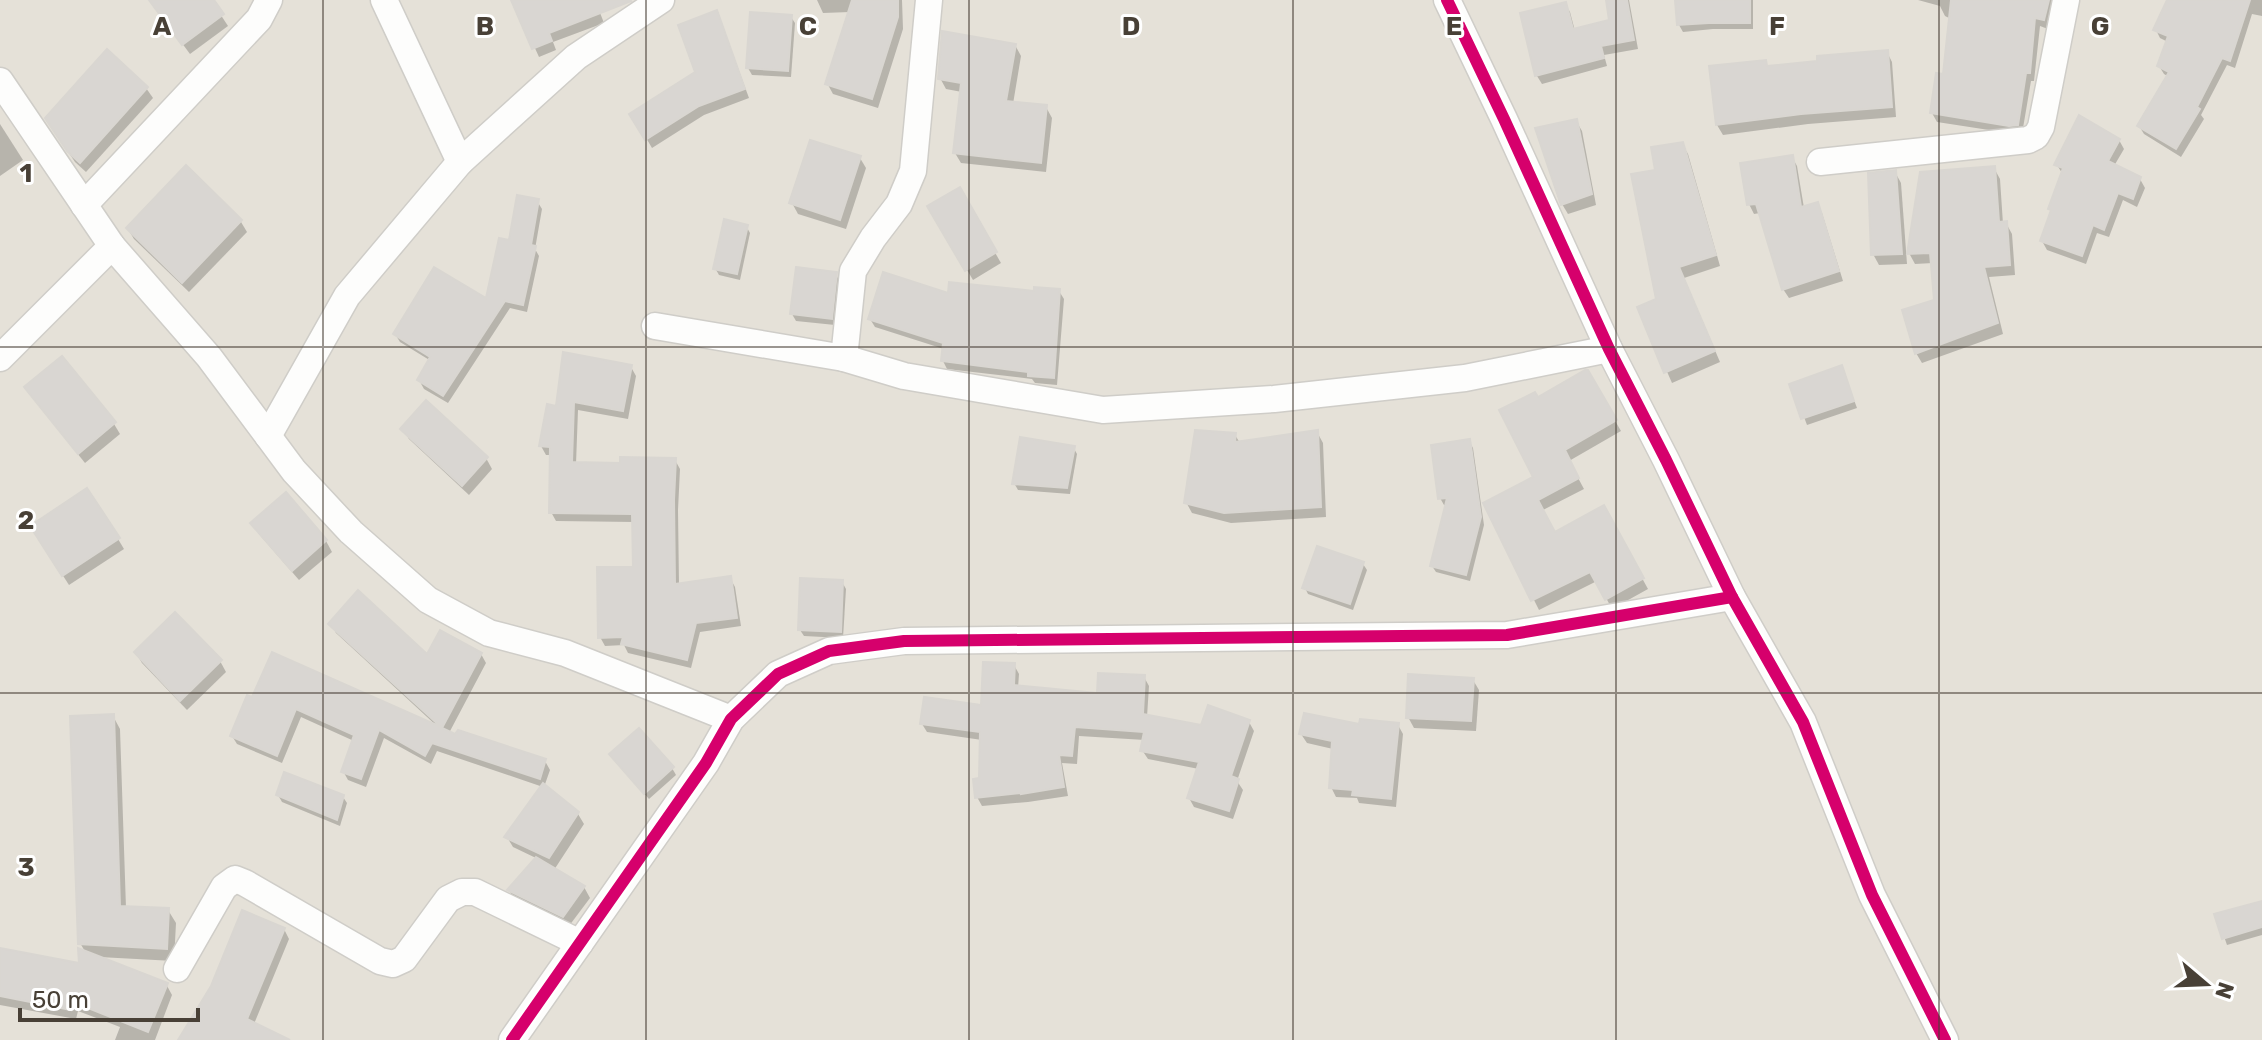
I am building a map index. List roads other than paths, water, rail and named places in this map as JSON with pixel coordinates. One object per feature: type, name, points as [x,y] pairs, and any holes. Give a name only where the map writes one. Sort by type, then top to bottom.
[{"type":"street","points":[[84,205],[259,19],[269,0]]},
{"type":"street","points":[[384,0],[460,162]]},
{"type":"street","points":[[268,436],[347,296],[460,162],[576,57],[661,0]]},
{"type":"street","points":[[844,358],[853,271],[899,204],[913,171],[929,0]]},
{"type":"street","points":[[1447,0],[1609,349],[1732,597],[1803,722],[1872,895],[1945,1040]]},
{"type":"street","points":[[1820,162],[2028,140],[2036,136],[2041,127],[2066,0]]},
{"type":"street","points":[[0,81],[112,246],[209,357],[294,471],[351,532],[428,600],[489,633],[565,653],[731,719]]},
{"type":"street","points":[[0,358],[112,246]]},
{"type":"street","points":[[655,326],[844,358],[904,376],[1103,410],[1274,399],[1465,378],[1609,349]]},
{"type":"street","points":[[512,1040],[706,763],[731,719],[778,674],[829,651],[904,641],[1507,635],[1732,597]]},
{"type":"street","points":[[177,969],[224,887],[235,879],[380,961],[393,964],[404,959],[448,899],[462,892],[475,892],[580,943]]}]
